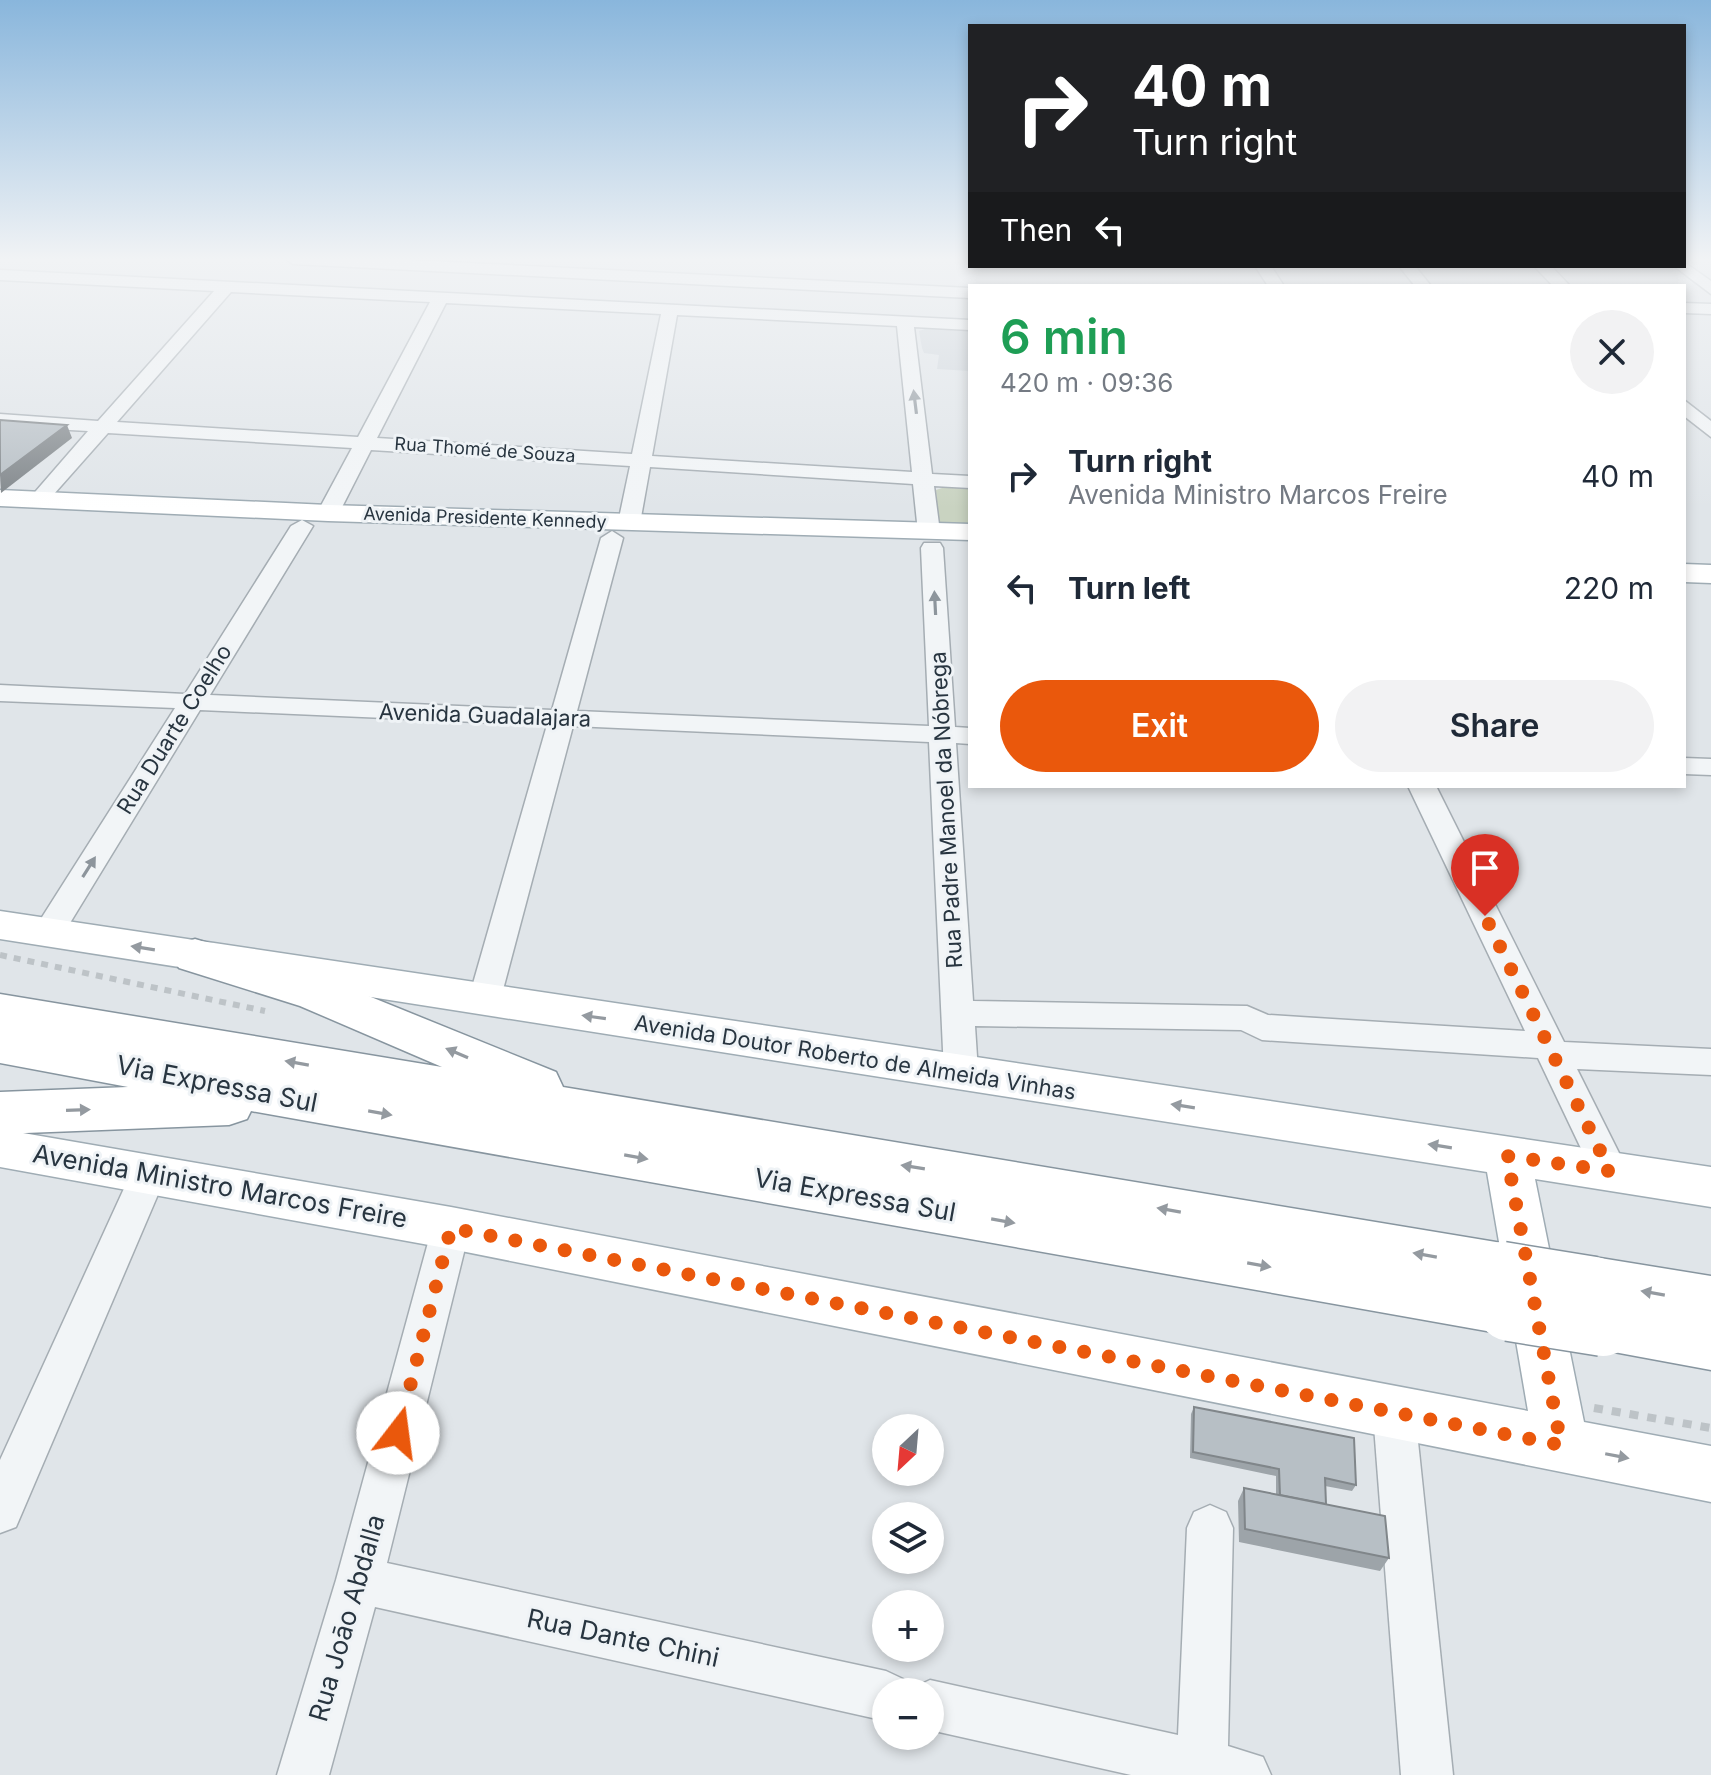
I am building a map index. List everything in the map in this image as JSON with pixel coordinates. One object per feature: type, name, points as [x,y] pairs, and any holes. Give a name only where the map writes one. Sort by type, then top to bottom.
[{"type":"highway","points":[[195,956],[317,994],[529,1083],[634,1122]]},
{"type":"highway","name":"Via Expressa Sul","points":[[0,1012],[634,1122],[1506,1288]]},
{"type":"highway","name":"Via Expressa Sul","points":[[0,1044],[324,1104],[1598,1303],[1711,1303]]},
{"type":"highway","points":[[0,1113],[324,1104]]},
{"type":"highway","name":"Via Expressa Sul","points":[[1598,1303],[1711,1342]]},
{"type":"main road","name":"Avenida Presidente Kennedy","points":[[0,498],[620,530]]},
{"type":"main road","points":[[0,513],[18,508],[123,503]]},
{"type":"main road","name":"Avenida Presidente Kennedy","points":[[0,519],[620,530],[931,540],[968,549]]},
{"type":"main road","name":"Avenida Presidente Kennedy","points":[[931,540],[968,532]]},
{"type":"main road","points":[[1686,558],[1711,559]]},
{"type":"main road","points":[[1686,573],[1711,574]]},
{"type":"main road","name":"Avenida Doutor Roberto de Almeida Vinhas","points":[[0,925],[1711,1187]]},
{"type":"main road","name":"Avenida Ministro Marcos Freire","points":[[0,1148],[150,1171],[451,1228],[1711,1474]]},
{"type":"main road","points":[[1507,1156],[1561,1445]]},
{"type":"street","points":[[39,499],[178,342]]},
{"type":"street","points":[[328,513],[364,442],[424,342]]},
{"type":"street","points":[[484,1001],[560,718],[641,461],[664,342]]},
{"type":"street","name":"Rua Padre Manoel da Nóbrega","points":[[908,342],[956,735],[957,1013],[961,1072]]},
{"type":"street","points":[[1686,407],[1711,409]]},
{"type":"street","points":[[1686,408],[1711,431]]},
{"type":"street","name":"Rua Thomé de Souza","points":[[0,420],[968,482]]},
{"type":"street","points":[[1686,438],[1711,440]]},
{"type":"street","name":"Rua Duarte Coelho","points":[[48,933],[302,526]]},
{"type":"street","name":"Avenida Guadalajara","points":[[0,693],[189,704],[956,735]]},
{"type":"street","points":[[1686,766],[1711,767]]},
{"type":"street","points":[[1423,788],[1610,1171]]},
{"type":"street","points":[[957,1013],[1247,1018],[1262,1027],[1711,1062]]},
{"type":"street","points":[[0,1511],[150,1171]]},
{"type":"street","name":"Rua Joāo Abdalla","points":[[303,1775],[359,1580],[451,1228]]},
{"type":"street","points":[[1394,1413],[1427,1775]]},
{"type":"street","points":[[944,1708],[1223,1770],[1210,1528]]},
{"type":"street","name":"Rua Dante Chini","points":[[359,1580],[872,1693]]},
{"type":"shaded area","points":[[921,342],[968,342],[968,371],[937,369],[939,355],[924,353]]},
{"type":"green space","points":[[948,486],[968,487],[968,528],[942,525],[938,520],[936,490]]},
{"type":"building","points":[[0,420],[67,425],[0,475]]},
{"type":"building","points":[[1194,1407],[1354,1438],[1356,1485],[1325,1478],[1326,1504],[1280,1495],[1279,1469],[1193,1452]]},
{"type":"building","points":[[1244,1488],[1385,1516],[1389,1558],[1245,1529]]},
{"type":"route","points":[[398,1433],[451,1228],[1561,1445],[1550,1400],[1507,1156],[1610,1171],[1485,916]]}]
